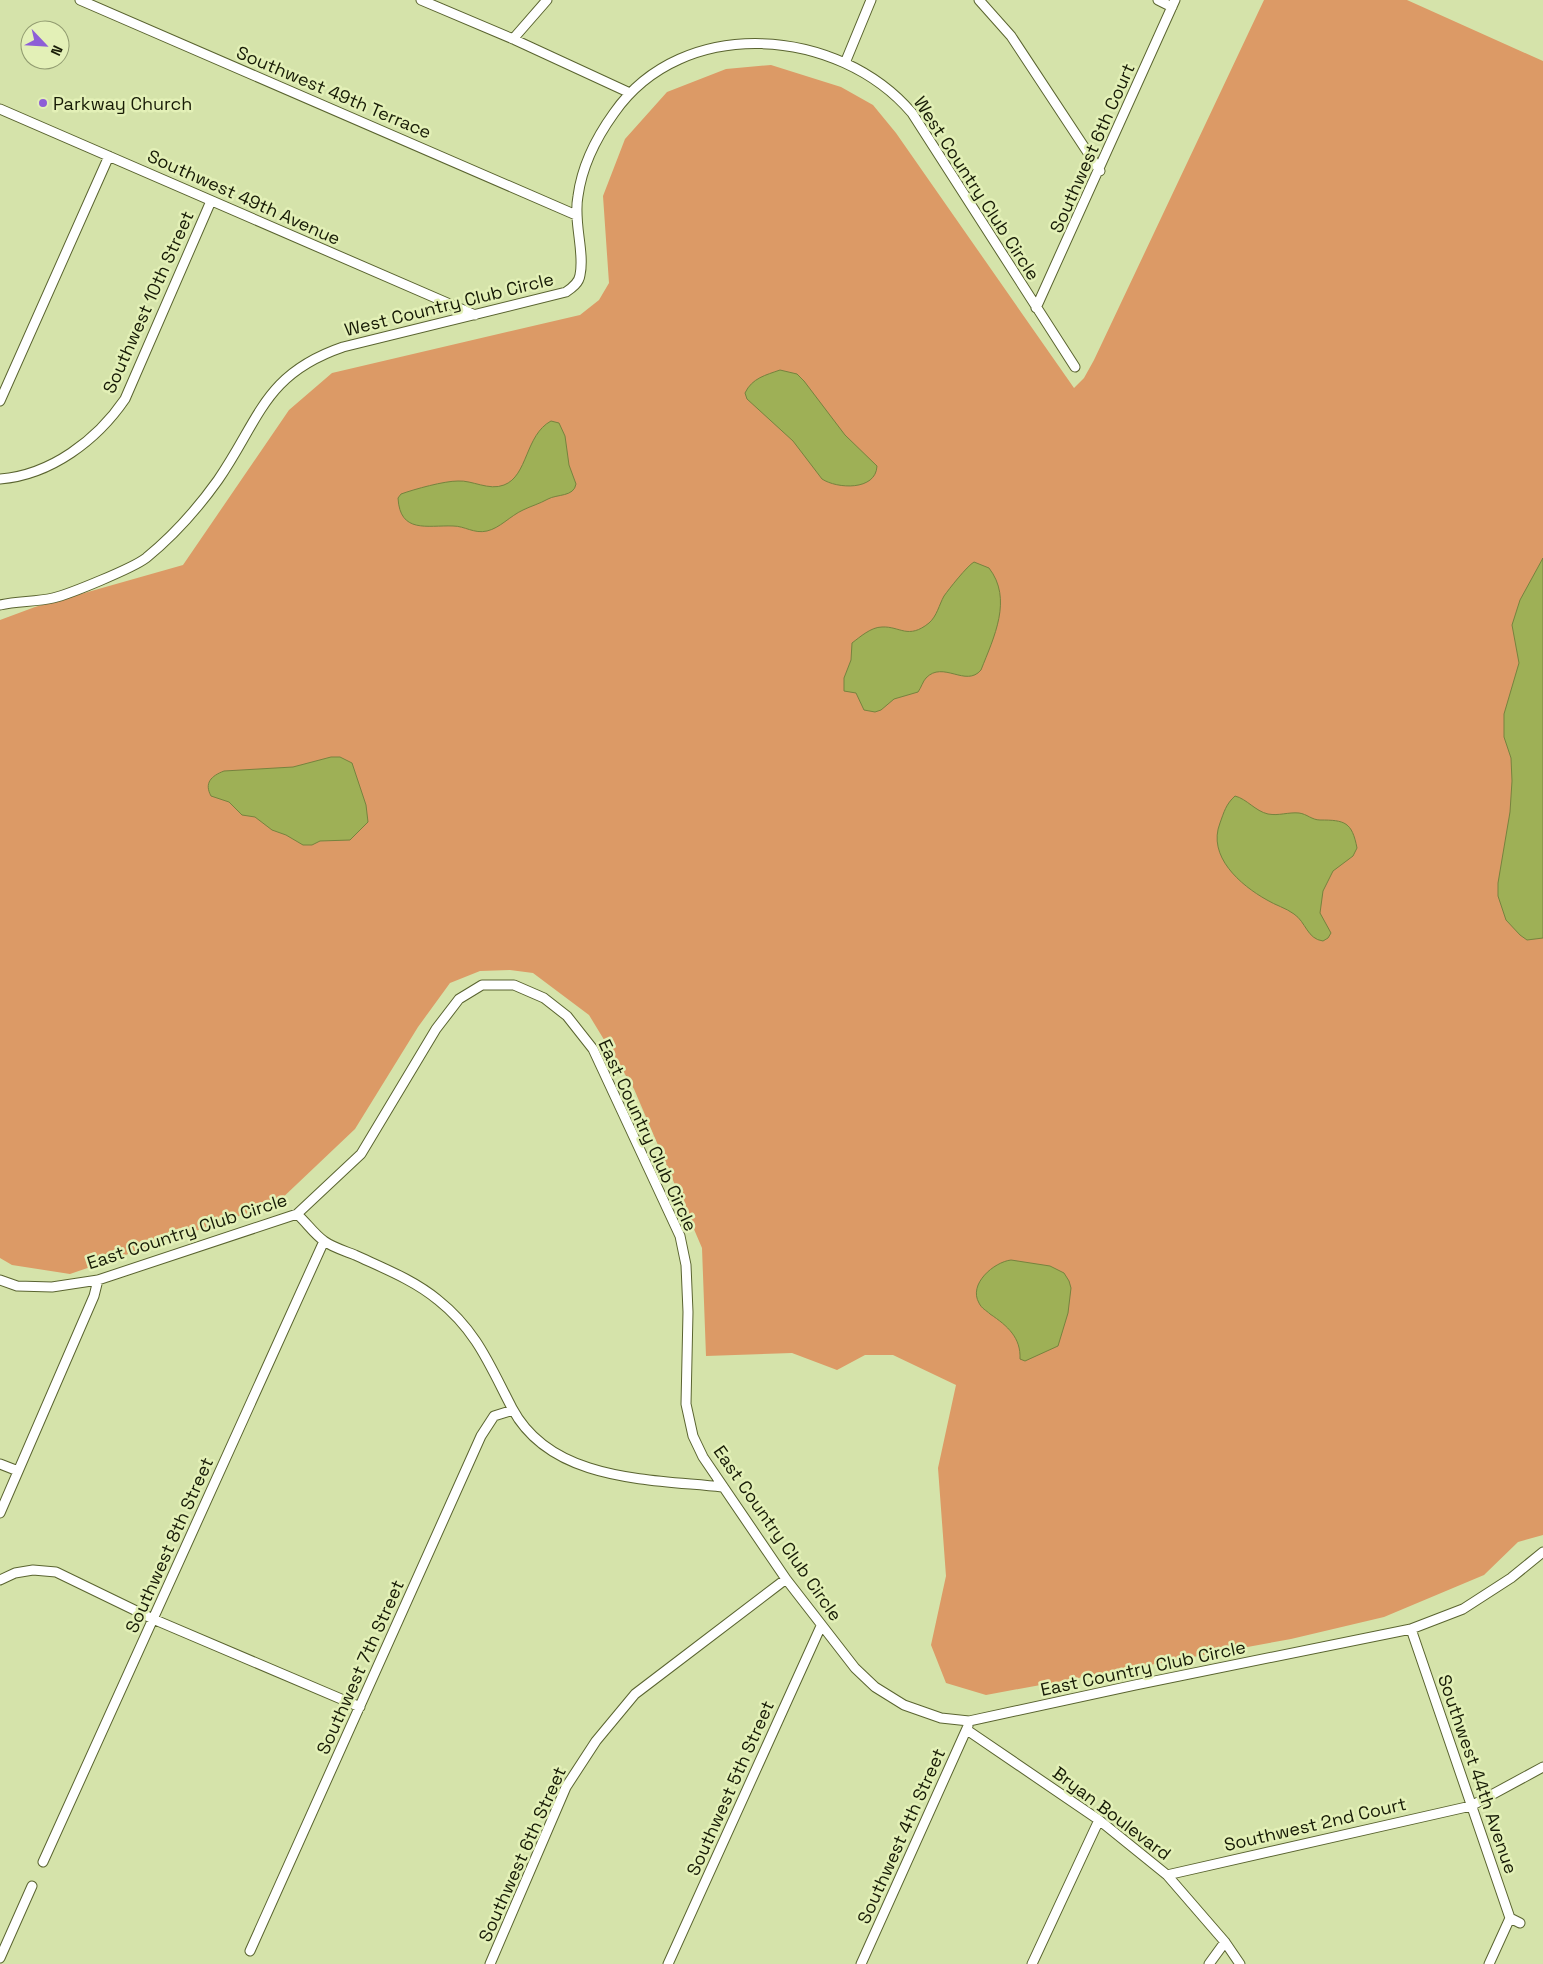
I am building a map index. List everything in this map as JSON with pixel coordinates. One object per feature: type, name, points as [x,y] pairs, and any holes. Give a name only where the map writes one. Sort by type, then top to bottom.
[{"type":"street","name":"Southwest 49th Terrace","points":[[80,0],[576,215]]},
{"type":"street","points":[[421,0],[513,39],[630,93]]},
{"type":"street","points":[[513,39],[546,0]]},
{"type":"street","points":[[845,63],[872,0]]},
{"type":"street","points":[[979,0],[1011,36],[1100,171]]},
{"type":"street","points":[[1158,0],[1174,4]]},
{"type":"street","name":"Southwest 6th Court","points":[[1036,308],[1100,171],[1174,4]]},
{"type":"street","name":"West Country Club Circle","points":[[0,605],[53,598],[145,559],[198,507],[219,479],[268,395],[289,375],[321,354],[566,292],[576,285],[580,276],[581,265],[576,215],[578,195],[585,167],[596,140],[614,112],[630,93],[658,70],[698,52],[747,42],[797,46],[845,63],[878,80],[897,95],[912,113],[1075,366]]},
{"type":"street","name":"Southwest 49th Avenue","points":[[1,113],[109,156],[475,315]]},
{"type":"street","points":[[0,401],[109,156]]},
{"type":"street","name":"Southwest 10th Street","points":[[0,479],[14,478],[57,462],[92,438],[112,418],[125,399],[212,201]]},
{"type":"street","name":"East Country Club Circle","points":[[0,1280],[17,1286],[52,1287],[98,1280],[297,1214],[360,1154],[436,1029],[459,1000],[482,985],[514,985],[544,998],[567,1016],[593,1050],[680,1236],[686,1265],[688,1312],[685,1360],[686,1404],[694,1436],[703,1457],[786,1579],[821,1626],[856,1668],[882,1692],[904,1705],[968,1726],[1135,1685],[1411,1629],[1463,1609],[1511,1578],[1543,1552]]},
{"type":"street","points":[[297,1214],[324,1241],[401,1277],[437,1299],[469,1329],[492,1368],[513,1410],[529,1431],[552,1451],[571,1463],[601,1472],[722,1487]]},
{"type":"street","name":"Southwest 8th Street","points":[[43,1862],[324,1241]]},
{"type":"street","points":[[0,1513],[94,1296],[98,1280]]},
{"type":"street","name":"Southwest 7th Street","points":[[250,1951],[481,1436],[494,1416],[513,1410]]},
{"type":"street","points":[[0,1464],[18,1471]]},
{"type":"street","points":[[0,1580],[15,1573],[33,1570],[56,1572],[153,1619],[360,1707]]},
{"type":"street","name":"Southwest 6th Street","points":[[490,1964],[566,1787],[596,1741],[635,1694],[786,1579]]},
{"type":"street","name":"Southwest 5th Street","points":[[668,1964],[821,1626]]},
{"type":"street","name":"Southwest 44th Avenue","points":[[1411,1629],[1510,1918]]},
{"type":"street","name":"Bryan Boulevard","points":[[968,1726],[1099,1820],[1166,1875],[1225,1942],[1240,1964]]},
{"type":"street","name":"Southwest 4th Street","points":[[861,1964],[968,1726]]},
{"type":"street","name":"Southwest 2nd Court","points":[[1166,1875],[1472,1806],[1543,1767]]},
{"type":"street","points":[[1032,1964],[1099,1820]]},
{"type":"street","points":[[0,1958],[32,1886]]},
{"type":"street","points":[[1489,1964],[1510,1918],[1520,1923]]},
{"type":"street","points":[[1209,1964],[1225,1942]]},
{"type":"shaded area","points":[[1264,0],[1407,0],[1543,61],[1543,1535],[1518,1542],[1484,1575],[1384,1617],[1291,1639],[986,1695],[946,1683],[931,1645],[946,1576],[938,1468],[956,1385],[893,1355],[865,1355],[837,1370],[792,1353],[706,1356],[702,1248],[634,1089],[589,1015],[533,973],[510,970],[480,971],[450,983],[418,1027],[355,1129],[277,1203],[70,1274],[12,1265],[0,1258],[0,620],[35,607],[183,565],[289,410],[332,373],[580,315],[599,300],[609,283],[603,196],[625,139],[667,92],[726,69],[771,65],[841,87],[873,105],[896,133],[1074,388],[1084,378],[1094,360]]},
{"type":"shaded area","points":[[780,370],[797,374],[845,435],[877,466],[875,474],[870,480],[855,486],[846,486],[837,485],[822,479],[793,441],[747,399],[745,393],[755,380]]},
{"type":"shaded area","points":[[551,421],[559,423],[565,436],[569,465],[576,484],[575,488],[569,493],[552,497],[518,513],[496,527],[482,532],[457,526],[417,525],[409,522],[404,517],[398,498],[401,494],[452,481],[498,487],[512,480],[523,464],[536,436],[542,427]]},
{"type":"shaded area","points":[[1543,558],[1543,938],[1527,940],[1506,920],[1498,896],[1498,883],[1510,812],[1512,781],[1511,758],[1504,737],[1504,714],[1519,663],[1512,625],[1520,600]]},
{"type":"shaded area","points":[[974,562],[989,568],[1000,592],[999,618],[996,631],[981,670],[975,675],[968,676],[947,672],[933,673],[925,679],[918,692],[894,699],[881,710],[875,712],[864,710],[856,693],[844,691],[844,678],[851,660],[852,643],[878,627],[888,627],[904,631],[915,631],[922,628],[932,620],[944,596]]},
{"type":"shaded area","points":[[331,757],[340,757],[352,763],[366,805],[368,822],[350,840],[320,841],[312,845],[303,845],[286,835],[272,830],[255,817],[242,815],[229,802],[211,796],[209,791],[210,780],[224,771],[293,767]]},
{"type":"shaded area","points":[[1235,796],[1268,814],[1299,813],[1317,820],[1341,822],[1350,828],[1357,848],[1353,856],[1333,871],[1323,891],[1320,913],[1331,933],[1328,938],[1323,941],[1313,937],[1298,917],[1257,894],[1228,868],[1218,847],[1217,835],[1226,808]]},
{"type":"shaded area","points":[[1011,1260],[1050,1266],[1064,1273],[1071,1288],[1068,1313],[1058,1346],[1025,1361],[1020,1359],[1018,1345],[1012,1333],[981,1307],[977,1296],[977,1289],[984,1275],[997,1265]]},
{"type":"place","name":"Parkway Church","points":[[43,103]]}]
